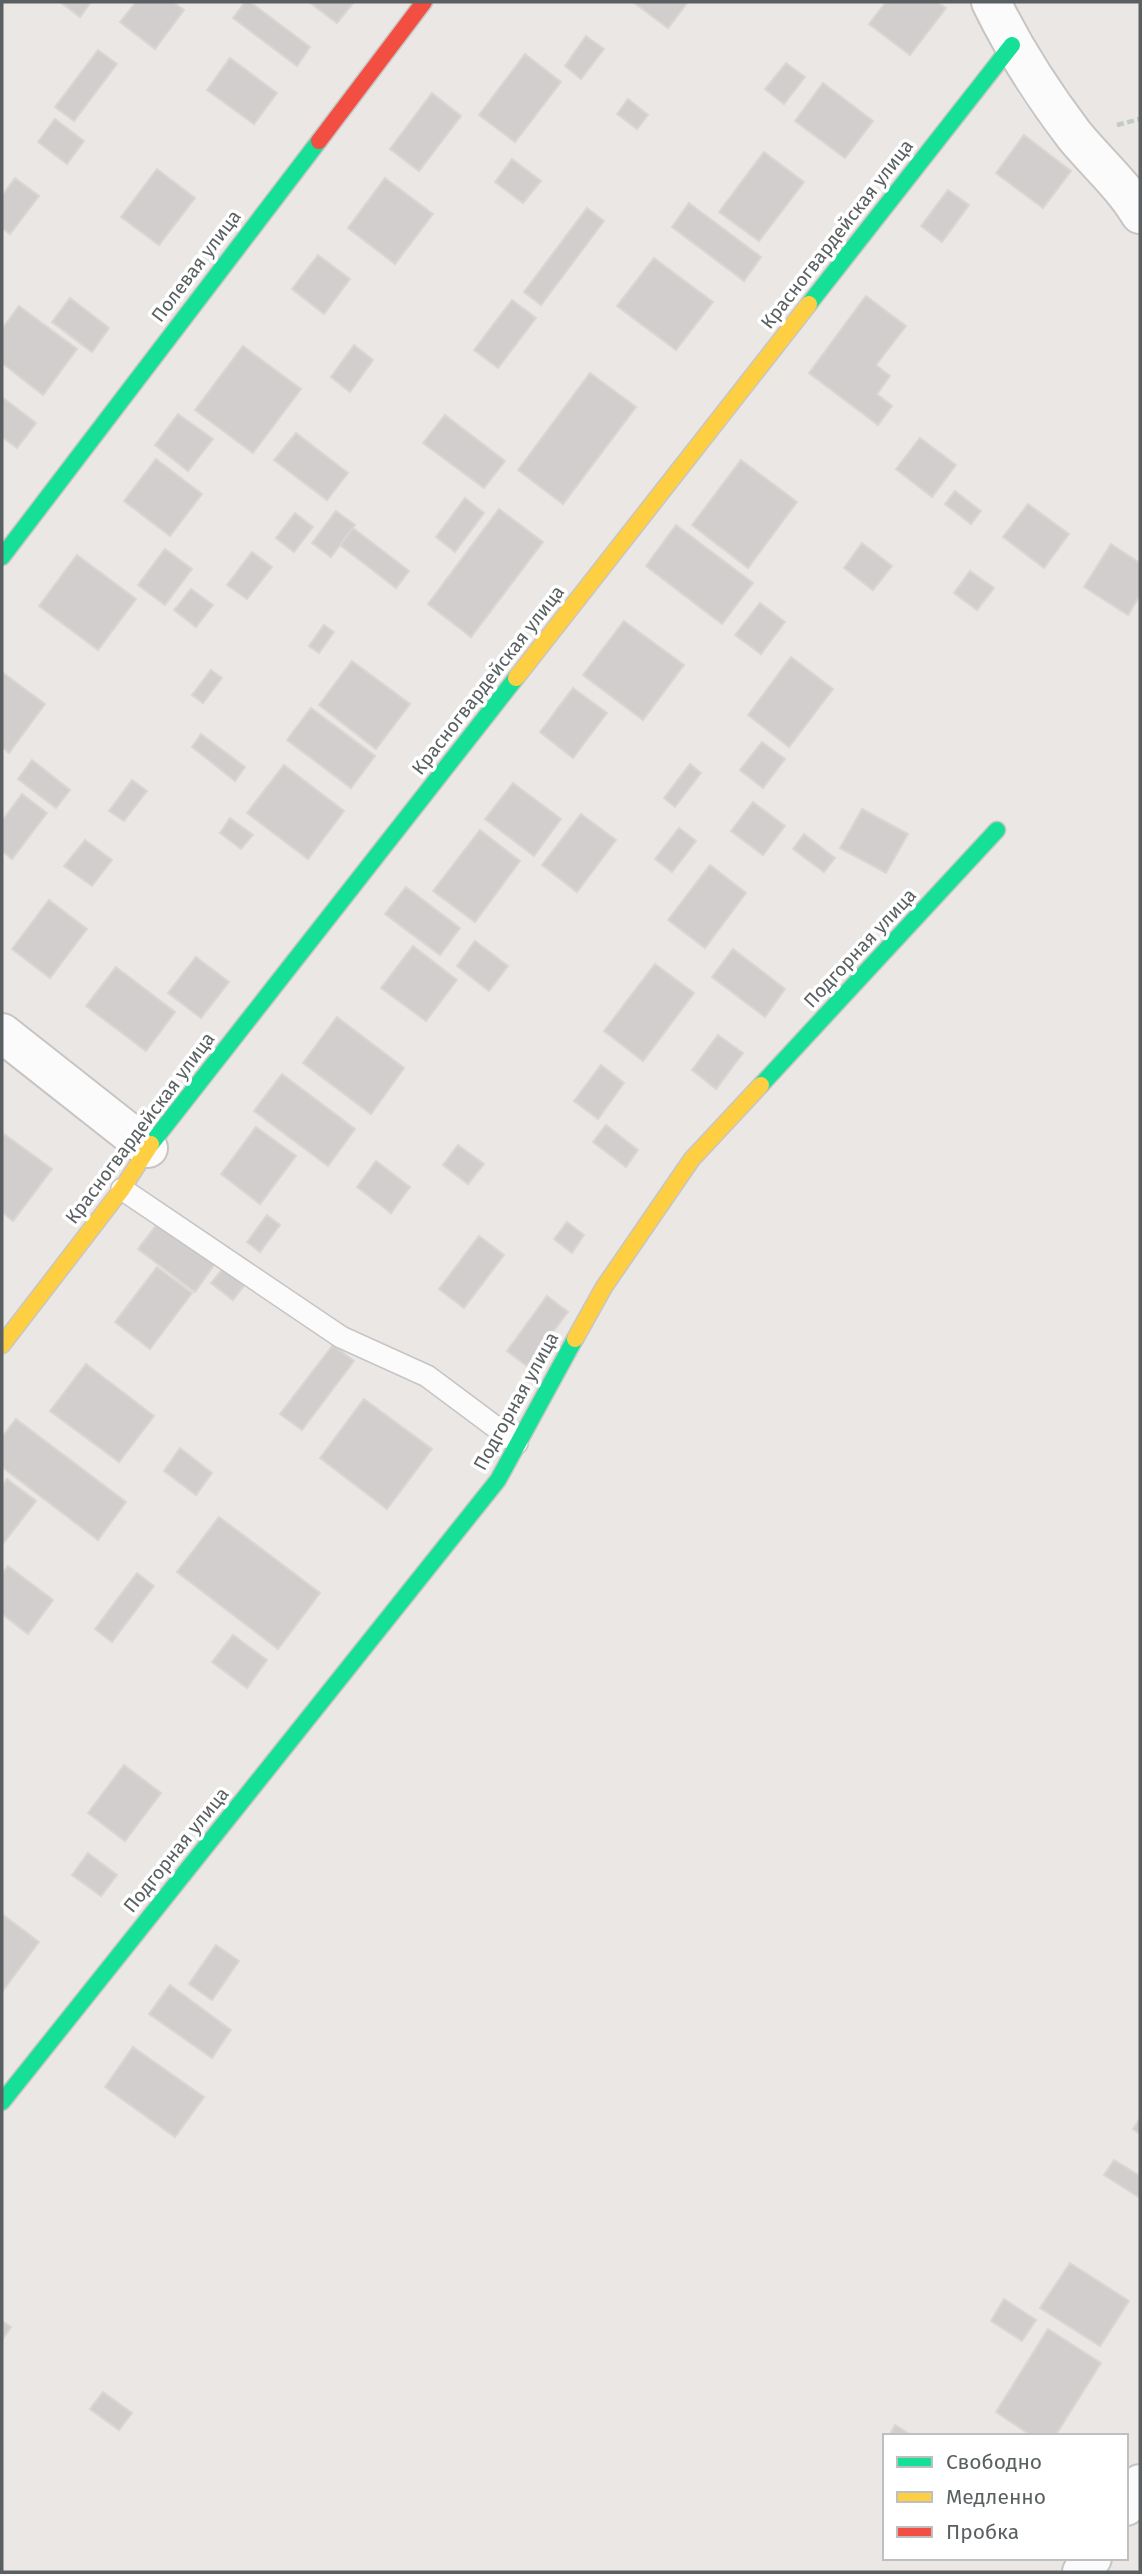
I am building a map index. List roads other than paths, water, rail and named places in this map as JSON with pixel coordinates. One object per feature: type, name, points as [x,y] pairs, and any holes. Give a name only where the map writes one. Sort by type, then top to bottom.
[{"type":"street","name":"Полевая улица","points":[[2,556],[424,2]]},
{"type":"street","points":[[991,2],[1012,45],[1074,134],[1140,214]]},
{"type":"street","name":"Красногвардейская улица","points":[[2,1345],[122,1189],[148,1148],[1012,45]]},
{"type":"street","name":"Подгорная улица","points":[[2,2102],[498,1480],[604,1287],[692,1159],[997,830]]},
{"type":"street","points":[[2,1033],[148,1148]]},
{"type":"street","points":[[1128,2503],[1140,2484]]},
{"type":"lane","points":[[122,1189],[341,1337],[427,1376],[517,1443]]}]
